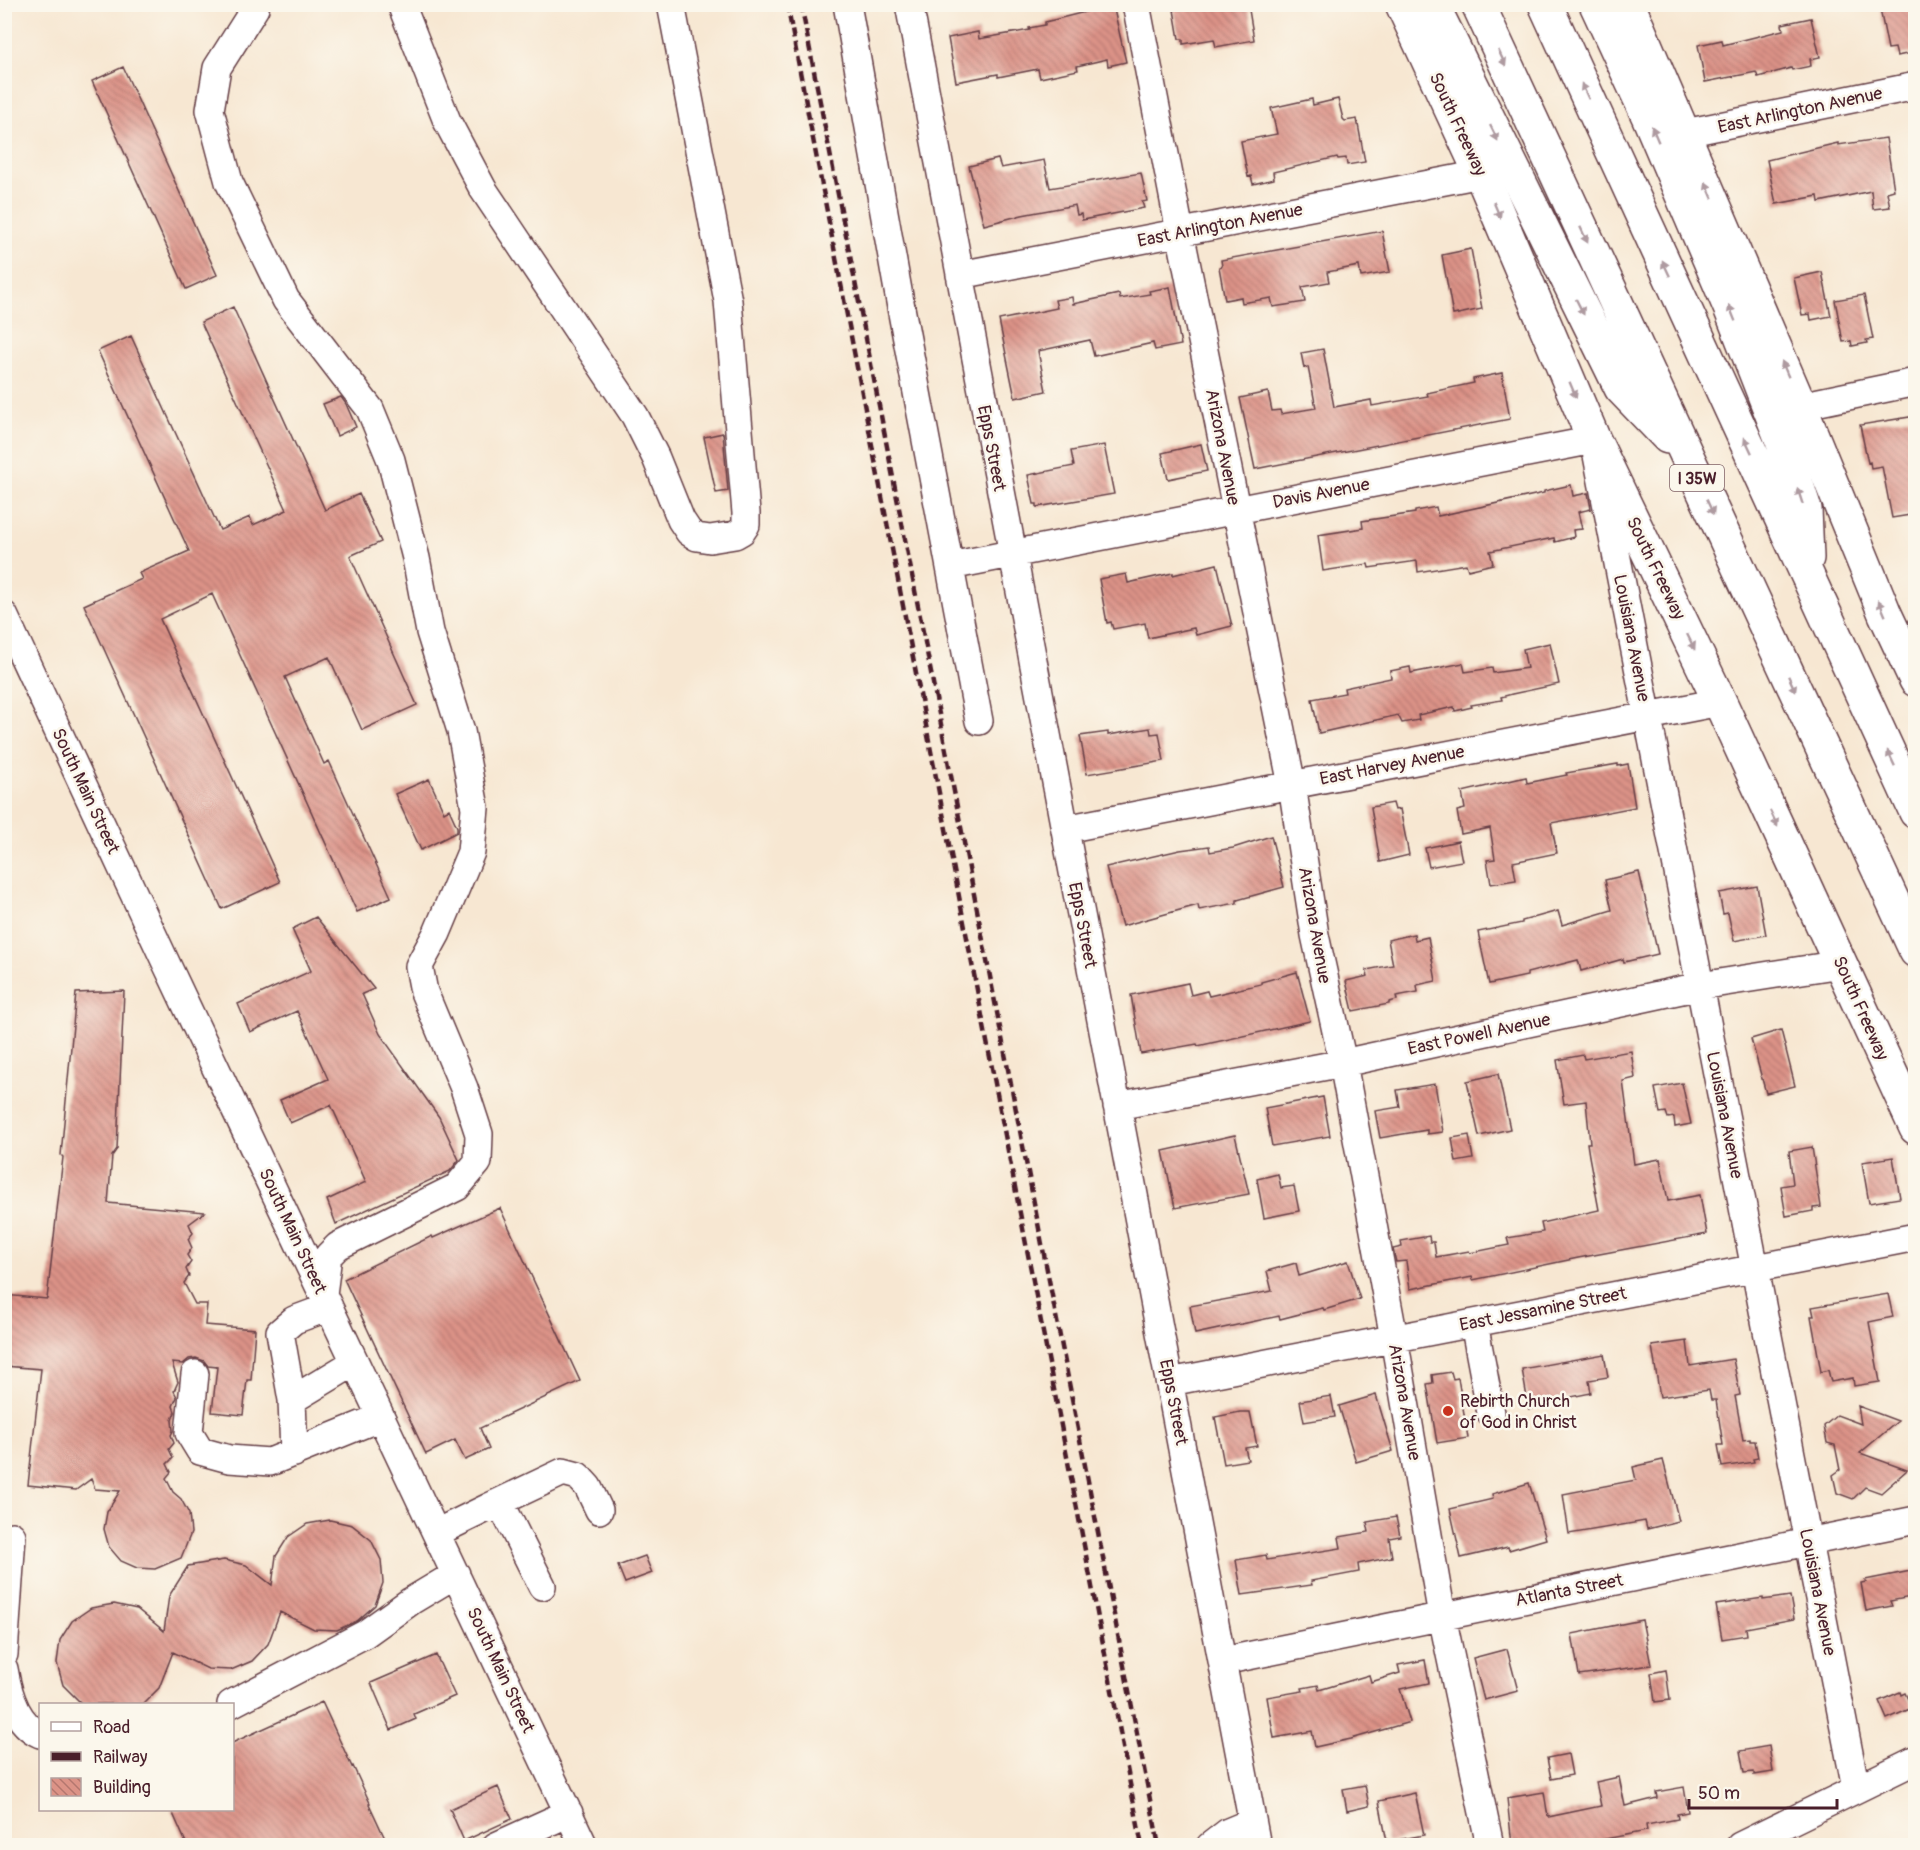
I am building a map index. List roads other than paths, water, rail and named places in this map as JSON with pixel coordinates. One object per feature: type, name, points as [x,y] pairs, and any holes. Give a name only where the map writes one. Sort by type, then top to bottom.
[{"type":"main road","name":"South Freeway","points":[[1402,4],[1482,174],[1594,440],[1720,702],[1916,1128]]},
{"type":"main road","points":[[1432,4],[1621,388],[1686,456]]},
{"type":"main road","name":"I 35W","points":[[1478,4],[1916,951]]},
{"type":"main road","points":[[1545,4],[1916,812]]},
{"type":"main road","points":[[1596,4],[1648,116],[1731,310],[1783,443],[1804,509],[1807,574]]},
{"type":"main road","points":[[1628,4],[1800,406],[1908,650],[1916,680]]},
{"type":"street","points":[[256,4],[217,68],[210,110],[229,182],[286,300],[370,409],[391,459],[416,558],[430,632],[461,730],[475,808],[471,852],[437,933],[419,966],[424,992],[464,1088],[479,1134],[478,1162],[457,1187],[338,1246],[328,1256],[326,1301],[294,1320],[280,1332],[292,1400],[294,1453]]},
{"type":"street","points":[[401,4],[447,121],[483,189],[635,416],[656,458],[681,520],[689,532],[697,537],[724,538],[742,531],[746,525],[728,301],[671,4]]},
{"type":"street","points":[[847,4],[902,313],[980,721]]},
{"type":"street","name":"Epps Street","points":[[909,4],[1255,1834]]},
{"type":"street","name":"Arizona Avenue","points":[[1136,4],[1292,785],[1315,935],[1343,1063],[1442,1616],[1490,1845]]},
{"type":"street","name":"East Arlington Avenue","points":[[1685,133],[1916,86]]},
{"type":"street","name":"East Arlington Avenue","points":[[960,275],[1482,174]]},
{"type":"street","points":[[1800,406],[1916,382]]},
{"type":"street","name":"Davis Avenue","points":[[950,566],[1594,440]]},
{"type":"street","name":"Louisiana Avenue","points":[[1594,440],[1856,1789]]},
{"type":"street","name":"South Main Street","points":[[4,615],[167,965],[584,1845]]},
{"type":"street","name":"East Harvey Avenue","points":[[1065,829],[1720,702]]},
{"type":"street","name":"East Powell Avenue","points":[[1117,1106],[1343,1063],[1700,986],[1841,964]]},
{"type":"street","name":"East Jessamine Street","points":[[1170,1382],[1916,1237]]},
{"type":"street","points":[[1474,1323],[1491,1413]]},
{"type":"street","points":[[292,1400],[355,1362]]},
{"type":"street","points":[[195,1374],[189,1433],[200,1451],[229,1459],[270,1462],[381,1417]]},
{"type":"street","points":[[436,1533],[563,1472],[578,1476],[588,1487],[599,1509]]},
{"type":"street","points":[[489,1507],[504,1510],[542,1586]]},
{"type":"street","name":"Atlanta Street","points":[[1223,1661],[1916,1520]]},
{"type":"street","points":[[4,1654],[12,1536]]},
{"type":"street","points":[[233,1703],[365,1634],[411,1600],[456,1574]]},
{"type":"street","points":[[4,1669],[7,1690],[18,1713],[32,1730],[39,1734]]},
{"type":"street","points":[[1740,1845],[1916,1760]]},
{"type":"street","points":[[496,1845],[569,1813]]},
{"type":"street","points":[[1210,1845],[1228,1832],[1255,1834]]},
{"type":"railway","points":[[787,4],[1142,1846]]},
{"type":"railway","points":[[801,4],[1159,1846]]},
{"type":"place","name":"Rebirth Church of God in Christ","points":[[1448,1411]]}]
